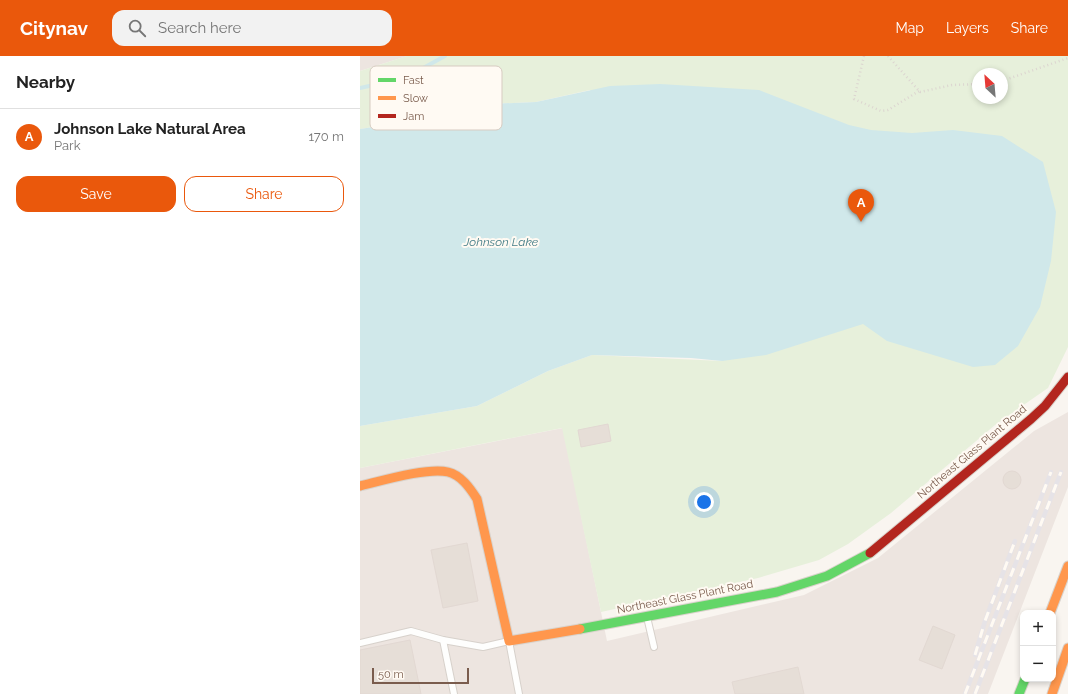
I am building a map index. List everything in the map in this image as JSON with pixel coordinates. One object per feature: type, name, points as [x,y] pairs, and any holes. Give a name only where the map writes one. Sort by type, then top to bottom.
[{"type":"main road","name":"Northeast Glass Plant Road","points":[[509,641],[541,638],[770,593],[805,585],[851,564],[894,534],[1031,419],[1045,406],[1068,377]]},
{"type":"main road","points":[[360,486],[426,473],[447,471],[470,486],[477,499],[509,641]]},
{"type":"main road","points":[[1051,610],[1068,566]]},
{"type":"main road","points":[[1052,694],[1068,648]]},
{"type":"main road","points":[[1019,694],[1024,682]]},
{"type":"lane","points":[[647,616],[654,647]]},
{"type":"lane","points":[[360,643],[411,632],[443,640],[483,646],[509,641],[519,694]]},
{"type":"lane","points":[[443,640],[454,694]]},
{"type":"path","points":[[864,56],[854,99],[881,111],[888,110],[919,91],[952,85],[972,84]]},
{"type":"path","points":[[888,56],[919,91]]},
{"type":"path","points":[[1008,80],[1068,58]]},
{"type":"shaded area","points":[[360,56],[407,56],[376,66],[370,66],[370,68],[360,71]]},
{"type":"shaded area","points":[[1068,412],[1068,487],[988,694],[360,694],[360,468],[563,428],[607,641],[804,595],[878,558],[1034,431]]},
{"type":"green space","points":[[407,56],[1068,56],[1068,347],[1048,388],[995,425],[891,513],[848,544],[819,560],[758,578],[601,612],[562,428],[360,468],[360,426],[477,406],[548,371],[592,355],[722,361],[590,90],[536,102],[502,103],[502,66],[376,66]]},
{"type":"green space","points":[[370,68],[370,127],[360,129],[360,71]]},
{"type":"water","name":"Johnson Lake","points":[[660,84],[759,90],[849,125],[871,130],[912,133],[953,130],[1002,136],[1043,162],[1056,212],[1051,261],[1040,307],[1018,346],[995,365],[973,367],[887,341],[863,324],[766,355],[722,361],[691,358],[592,355],[548,371],[477,406],[360,426],[360,129],[370,127],[370,130],[502,130],[502,103],[536,102],[610,86]]},
{"type":"building","points":[[608,424],[611,441],[581,447],[578,430]]},
{"type":"building","points":[[1012,471],[1018,474],[1021,480],[1018,486],[1012,489],[1006,486],[1003,480],[1006,474]]},
{"type":"building","points":[[467,543],[478,601],[443,608],[431,550]]},
{"type":"building","points":[[933,626],[955,635],[942,669],[919,660]]},
{"type":"building","points":[[410,640],[421,694],[360,694],[360,650]]},
{"type":"building","points":[[798,667],[804,694],[735,694],[732,682]]},
{"type":"waterway","points":[[427,66],[445,56]]},
{"type":"waterway","points":[[360,88],[370,86]]},
{"type":"railway","points":[[965,694],[1051,472]]},
{"type":"railway","points":[[975,694],[1061,472]]},
{"type":"railway","points":[[975,655],[985,621],[1015,541]]},
{"type":"traffic: fast","points":[[580,629],[777,592],[827,576],[870,553]]},
{"type":"traffic: fast","points":[[1019,694],[1024,682]]},
{"type":"traffic: slow","points":[[360,486],[404,475],[429,471],[448,472],[457,476],[468,486],[477,499],[509,641],[580,629]]},
{"type":"traffic: slow","points":[[1051,610],[1068,566]]},
{"type":"traffic: slow","points":[[1052,694],[1068,648]]},
{"type":"traffic: jam","points":[[870,553],[1031,419],[1045,406],[1068,377]]},
{"type":"place","name":"Johnson Lake Natural Area","points":[[861,222]]}]
